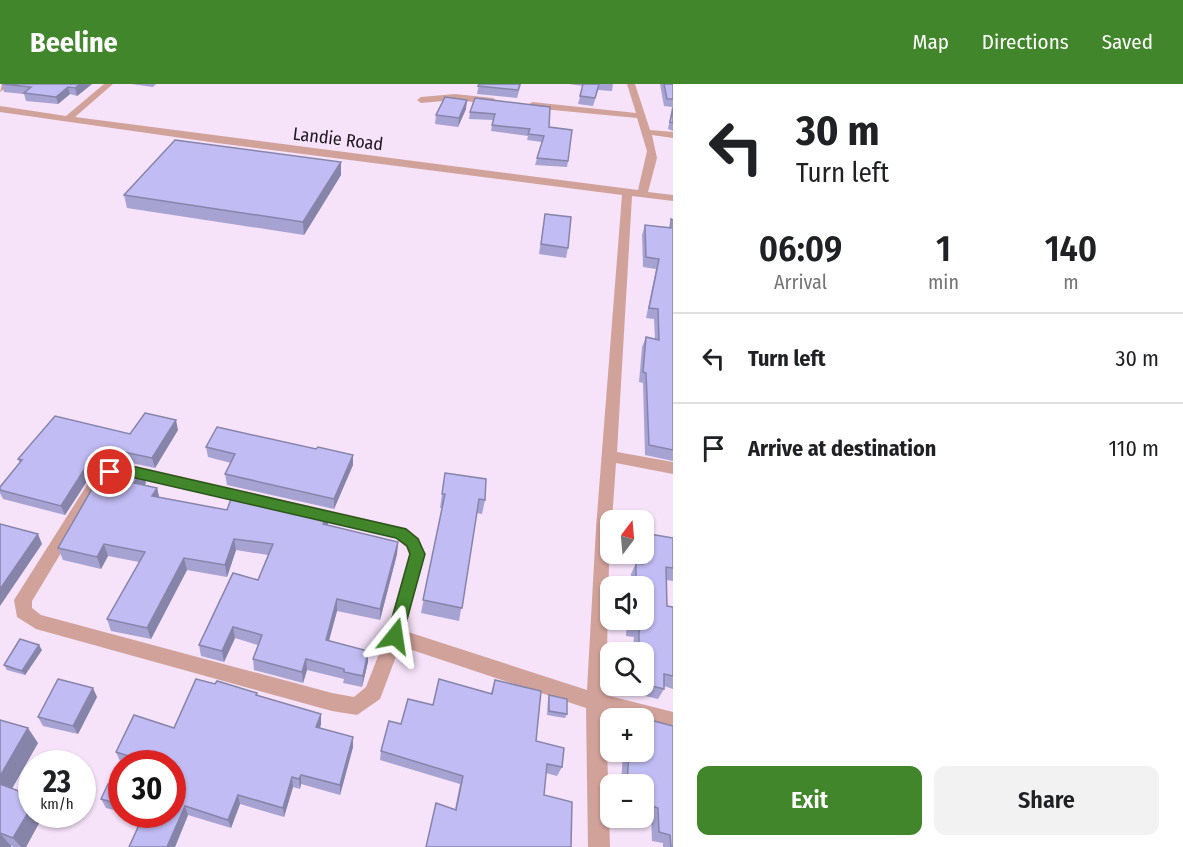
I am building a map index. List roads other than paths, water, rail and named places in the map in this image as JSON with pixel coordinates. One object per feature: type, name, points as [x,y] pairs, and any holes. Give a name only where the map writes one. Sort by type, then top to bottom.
[{"type":"street","points":[[0,89],[7,84]]},
{"type":"street","points":[[69,118],[109,84]]},
{"type":"street","points":[[608,510],[610,456],[634,193],[652,158],[631,84]]},
{"type":"street","points":[[421,100],[455,97],[501,102]]},
{"type":"street","points":[[524,104],[641,116]]},
{"type":"street","name":"Landie Road","points":[[0,109],[217,140],[673,198]]},
{"type":"street","points":[[646,132],[673,135]]},
{"type":"street","points":[[610,456],[673,468]]},
{"type":"street","points":[[127,471],[400,533],[413,543],[417,554],[395,636],[373,693],[357,706],[332,702],[36,621],[23,612],[23,600],[97,481],[110,472],[127,471]]},
{"type":"street","points":[[599,847],[596,702],[605,564]]},
{"type":"street","points":[[395,636],[596,702],[673,721]]}]
